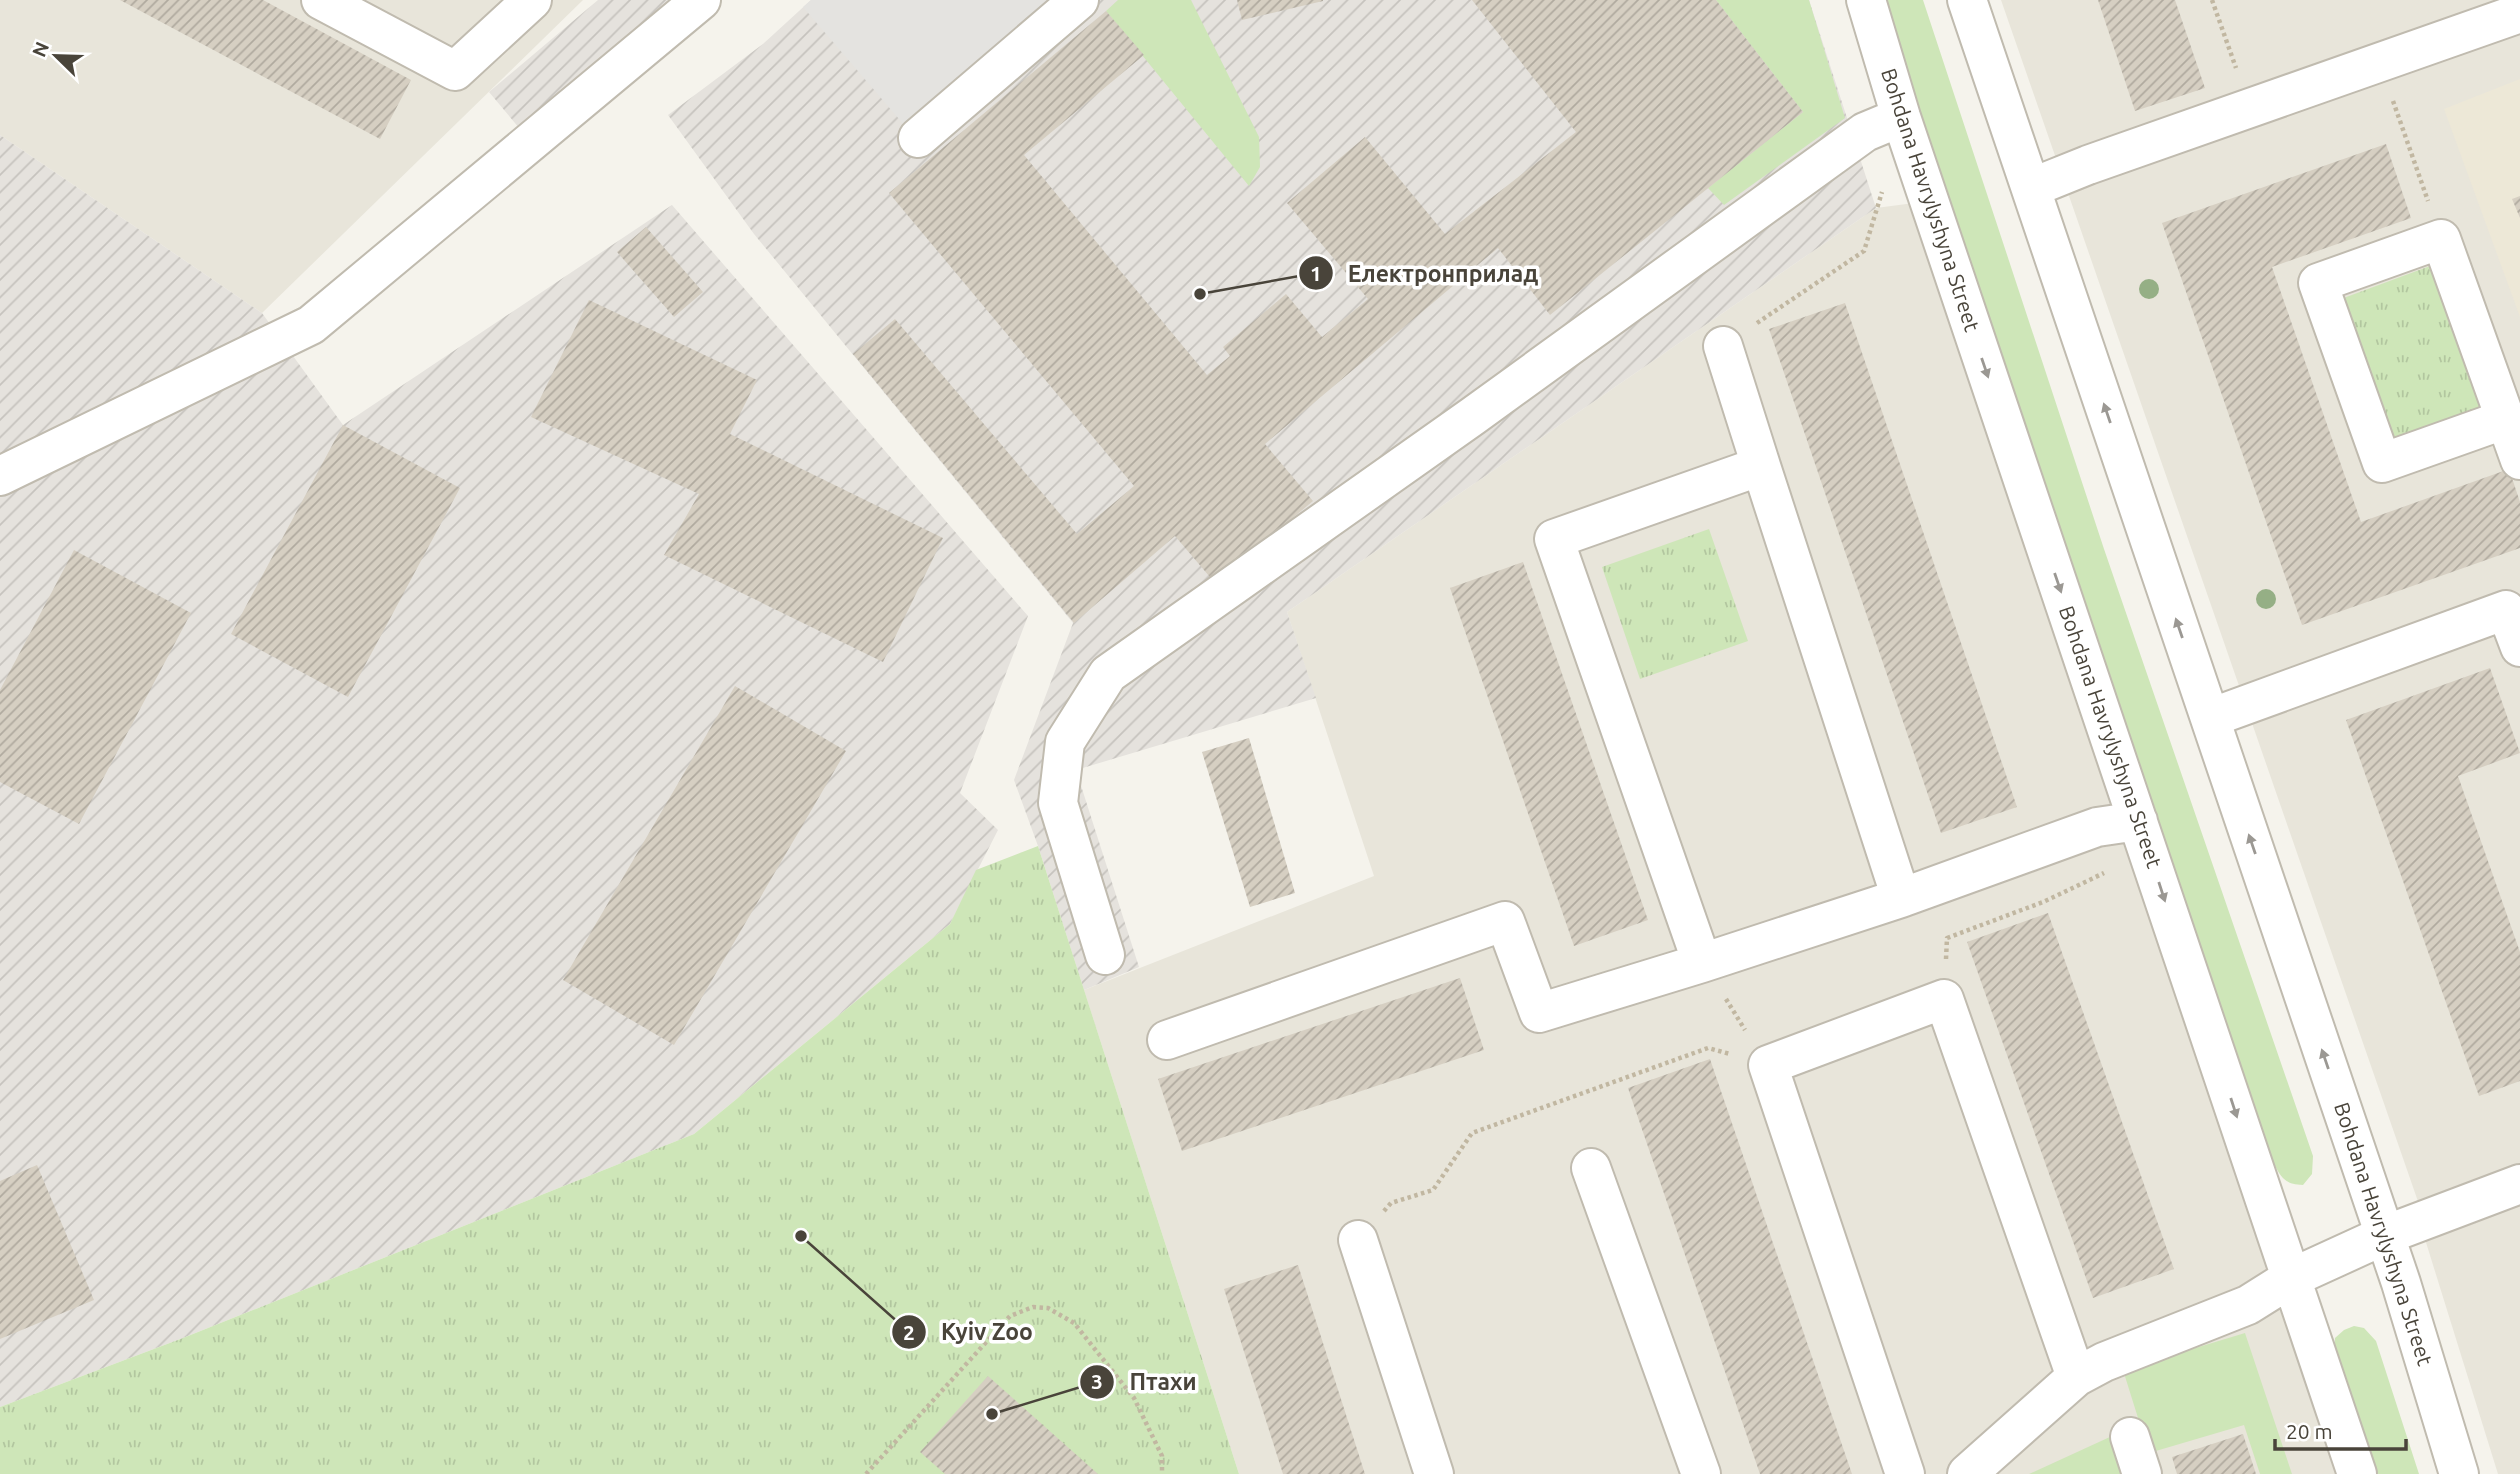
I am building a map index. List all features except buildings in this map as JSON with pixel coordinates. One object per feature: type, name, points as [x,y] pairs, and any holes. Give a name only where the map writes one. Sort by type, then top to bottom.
[{"type":"street","points":[[321,0],[455,71],[533,0]]},
{"type":"street","points":[[0,476],[311,325],[701,0]]},
{"type":"street","points":[[918,138],[1079,0]]},
{"type":"street","name":"Bohdana Havrylyshyna Street","points":[[1866,0],[1901,117],[2357,1474]]},
{"type":"street","name":"Bohdana Havrylyshyna Street","points":[[1967,0],[2385,1235],[2459,1474]]},
{"type":"street","points":[[2031,188],[2100,161],[2520,13]]},
{"type":"street","points":[[1105,954],[1058,803],[1065,742],[1108,674],[1473,416],[1865,132],[1901,117]]},
{"type":"street","points":[[2506,419],[2382,463],[2318,283],[2441,239],[2506,419],[2520,460]]},
{"type":"street","points":[[1723,346],[1901,898]]},
{"type":"street","points":[[1702,963],[1554,539],[1762,466]]},
{"type":"street","points":[[2210,719],[2513,607],[2520,647]]},
{"type":"street","points":[[1167,1040],[1505,921],[1539,1013],[1901,898],[2097,827],[2138,821]]},
{"type":"street","points":[[1905,1474],[1768,1065],[1944,999],[2076,1377]]},
{"type":"street","points":[[1591,1168],[1701,1474]]},
{"type":"street","points":[[1967,1474],[2076,1377],[2104,1363],[2248,1305],[2291,1278],[2385,1235],[2520,1184]]},
{"type":"street","points":[[1358,1240],[1434,1474]]},
{"type":"street","points":[[2130,1437],[2142,1474]]},
{"type":"path","points":[[2213,0],[2250,108]]},
{"type":"path","points":[[2379,62],[2441,239]]},
{"type":"path","points":[[1723,346],[1864,251],[1883,188]]},
{"type":"path","points":[[1944,999],[1947,939],[2043,902],[2110,869]]},
{"type":"path","points":[[1702,963],[1768,1065]]},
{"type":"path","points":[[1410,1196],[1433,1190],[1472,1133],[1708,1048],[1768,1065]]},
{"type":"path","points":[[866,1474],[1010,1317],[1032,1307],[1048,1308],[1074,1323],[1134,1398],[1162,1456],[1162,1474]]},
{"type":"shaded area","points":[[0,0],[583,0],[262,313],[0,135]]},
{"type":"shaded area","points":[[598,0],[686,0],[525,135],[489,92]]},
{"type":"shaded area","points":[[811,0],[1809,0],[1876,208],[1287,612],[1316,698],[1076,770],[1139,967],[1084,990],[1014,780],[1073,623],[754,234],[668,115],[763,44]]},
{"type":"shaded area","points":[[811,0],[1053,0],[905,126],[803,7]]},
{"type":"shaded area","points":[[2001,0],[2520,0],[2520,1175],[2422,1213]]},
{"type":"shaded area","points":[[2520,79],[2520,317],[2444,109]]},
{"type":"shaded area","points":[[0,135],[262,313],[343,425],[672,205],[1028,616],[960,793],[998,830],[950,924],[694,1134],[183,1338],[0,1407]]},
{"type":"shaded area","points":[[1914,203],[2342,1474],[1239,1474],[1084,990],[1374,876],[1287,612],[1876,208]]},
{"type":"shaded area","points":[[2520,1199],[2520,1474],[2498,1474],[2424,1236]]},
{"type":"green space","points":[[1118,0],[1191,0],[1259,137],[1260,167],[1249,186],[1106,11]]},
{"type":"green space","points":[[1716,0],[1809,0],[1845,118],[1724,205],[1708,188],[1803,112]]},
{"type":"green space","points":[[1877,0],[1923,0],[2104,549],[2313,1156],[2312,1174],[2303,1185],[2286,1181],[2271,1158]]},
{"type":"green space","points":[[2430,266],[2483,408],[2394,441],[2341,299]]},
{"type":"green space","points":[[1709,529],[1748,641],[1640,679],[1602,567]]},
{"type":"green space","points":[[1038,846],[1239,1474],[0,1474],[0,1407],[183,1338],[694,1134],[950,924],[976,870]]},
{"type":"green space","points":[[2354,1326],[2364,1328],[2376,1341],[2419,1474],[2372,1474],[2333,1361],[2335,1338]]},
{"type":"green space","points":[[2245,1333],[2292,1474],[2260,1474],[2244,1425],[2149,1453],[2123,1370]]},
{"type":"green space","points":[[2112,1436],[2124,1474],[2029,1474]]},
{"type":"place","name":"Електронприлад","points":[[1200,294]]},
{"type":"place","name":"Kyiv Zoo","points":[[801,1236]]},
{"type":"place","name":"Птахи","points":[[992,1414]]}]
